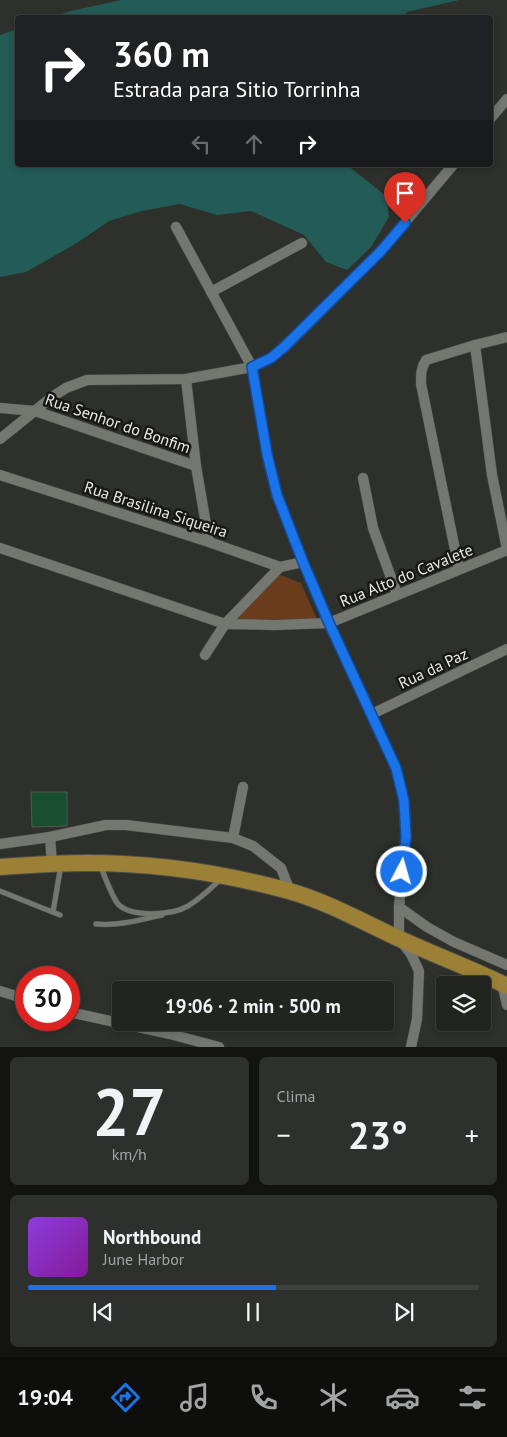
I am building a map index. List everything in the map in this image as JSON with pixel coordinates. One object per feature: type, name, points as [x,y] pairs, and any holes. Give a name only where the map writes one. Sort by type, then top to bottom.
[{"type":"highway","points":[[0,867],[99,863],[146,866],[226,876],[290,891],[326,904],[399,939],[504,985]]},
{"type":"street","points":[[493,115],[507,99]]},
{"type":"street","points":[[0,439],[52,397],[66,388],[88,380],[186,379],[252,367],[271,358],[380,252],[451,167]]},
{"type":"street","points":[[176,227],[252,367],[267,454],[277,495],[329,623],[396,768],[404,801],[406,837],[399,907],[399,939],[411,954],[419,971],[417,1019],[411,1047]]},
{"type":"street","points":[[212,292],[302,243]]},
{"type":"street","points":[[459,569],[421,384],[422,366],[426,360],[507,337]]},
{"type":"street","points":[[475,345],[492,475],[507,549]]},
{"type":"street","points":[[186,379],[196,466],[209,542]]},
{"type":"street","name":"Rua Senhor do Bonfim","points":[[0,408],[36,411],[196,466]]},
{"type":"street","name":"Rua Brasilina Siqueira","points":[[0,475],[209,542],[280,567]]},
{"type":"street","points":[[363,478],[374,528],[397,594]]},
{"type":"street","name":"Rua Alto do Cavalete","points":[[0,548],[225,624],[275,625],[329,623],[507,549]]},
{"type":"street","points":[[205,655],[225,624],[280,567],[303,562]]},
{"type":"street","name":"Rua da Paz","points":[[372,714],[507,649]]},
{"type":"street","points":[[233,838],[243,786]]},
{"type":"street","points":[[0,844],[106,826],[126,825],[233,838],[253,846],[281,868],[290,891]]},
{"type":"street","points":[[50,837],[56,865]]},
{"type":"street","points":[[399,907],[440,934],[507,965]]},
{"type":"street","points":[[504,985],[507,1005]]},
{"type":"street","points":[[0,991],[15,995]]},
{"type":"street","points":[[80,1014],[219,1047]]},
{"type":"lane","points":[[99,863],[118,904],[129,911],[173,912]]},
{"type":"lane","points":[[53,912],[56,865]]},
{"type":"lane","points":[[96,924],[130,923],[173,912],[188,906],[226,876]]},
{"type":"lane","points":[[0,891],[60,915]]},
{"type":"shaded area","points":[[278,574],[301,583],[317,619],[233,620]]},
{"type":"water","points":[[121,0],[459,0],[407,12],[404,15],[58,15]]},
{"type":"water","points":[[15,30],[15,167],[350,167],[386,196],[389,217],[371,247],[347,270],[326,262],[304,235],[251,211],[217,215],[180,204],[142,211],[109,221],[77,243],[26,272],[0,277],[0,35]]},
{"type":"building","points":[[31,792],[67,792],[67,826],[32,827]]},
{"type":"route","points":[[402,872],[406,837],[404,801],[396,768],[329,623],[277,495],[267,454],[252,367],[271,358],[284,347],[380,252],[405,223]]}]
